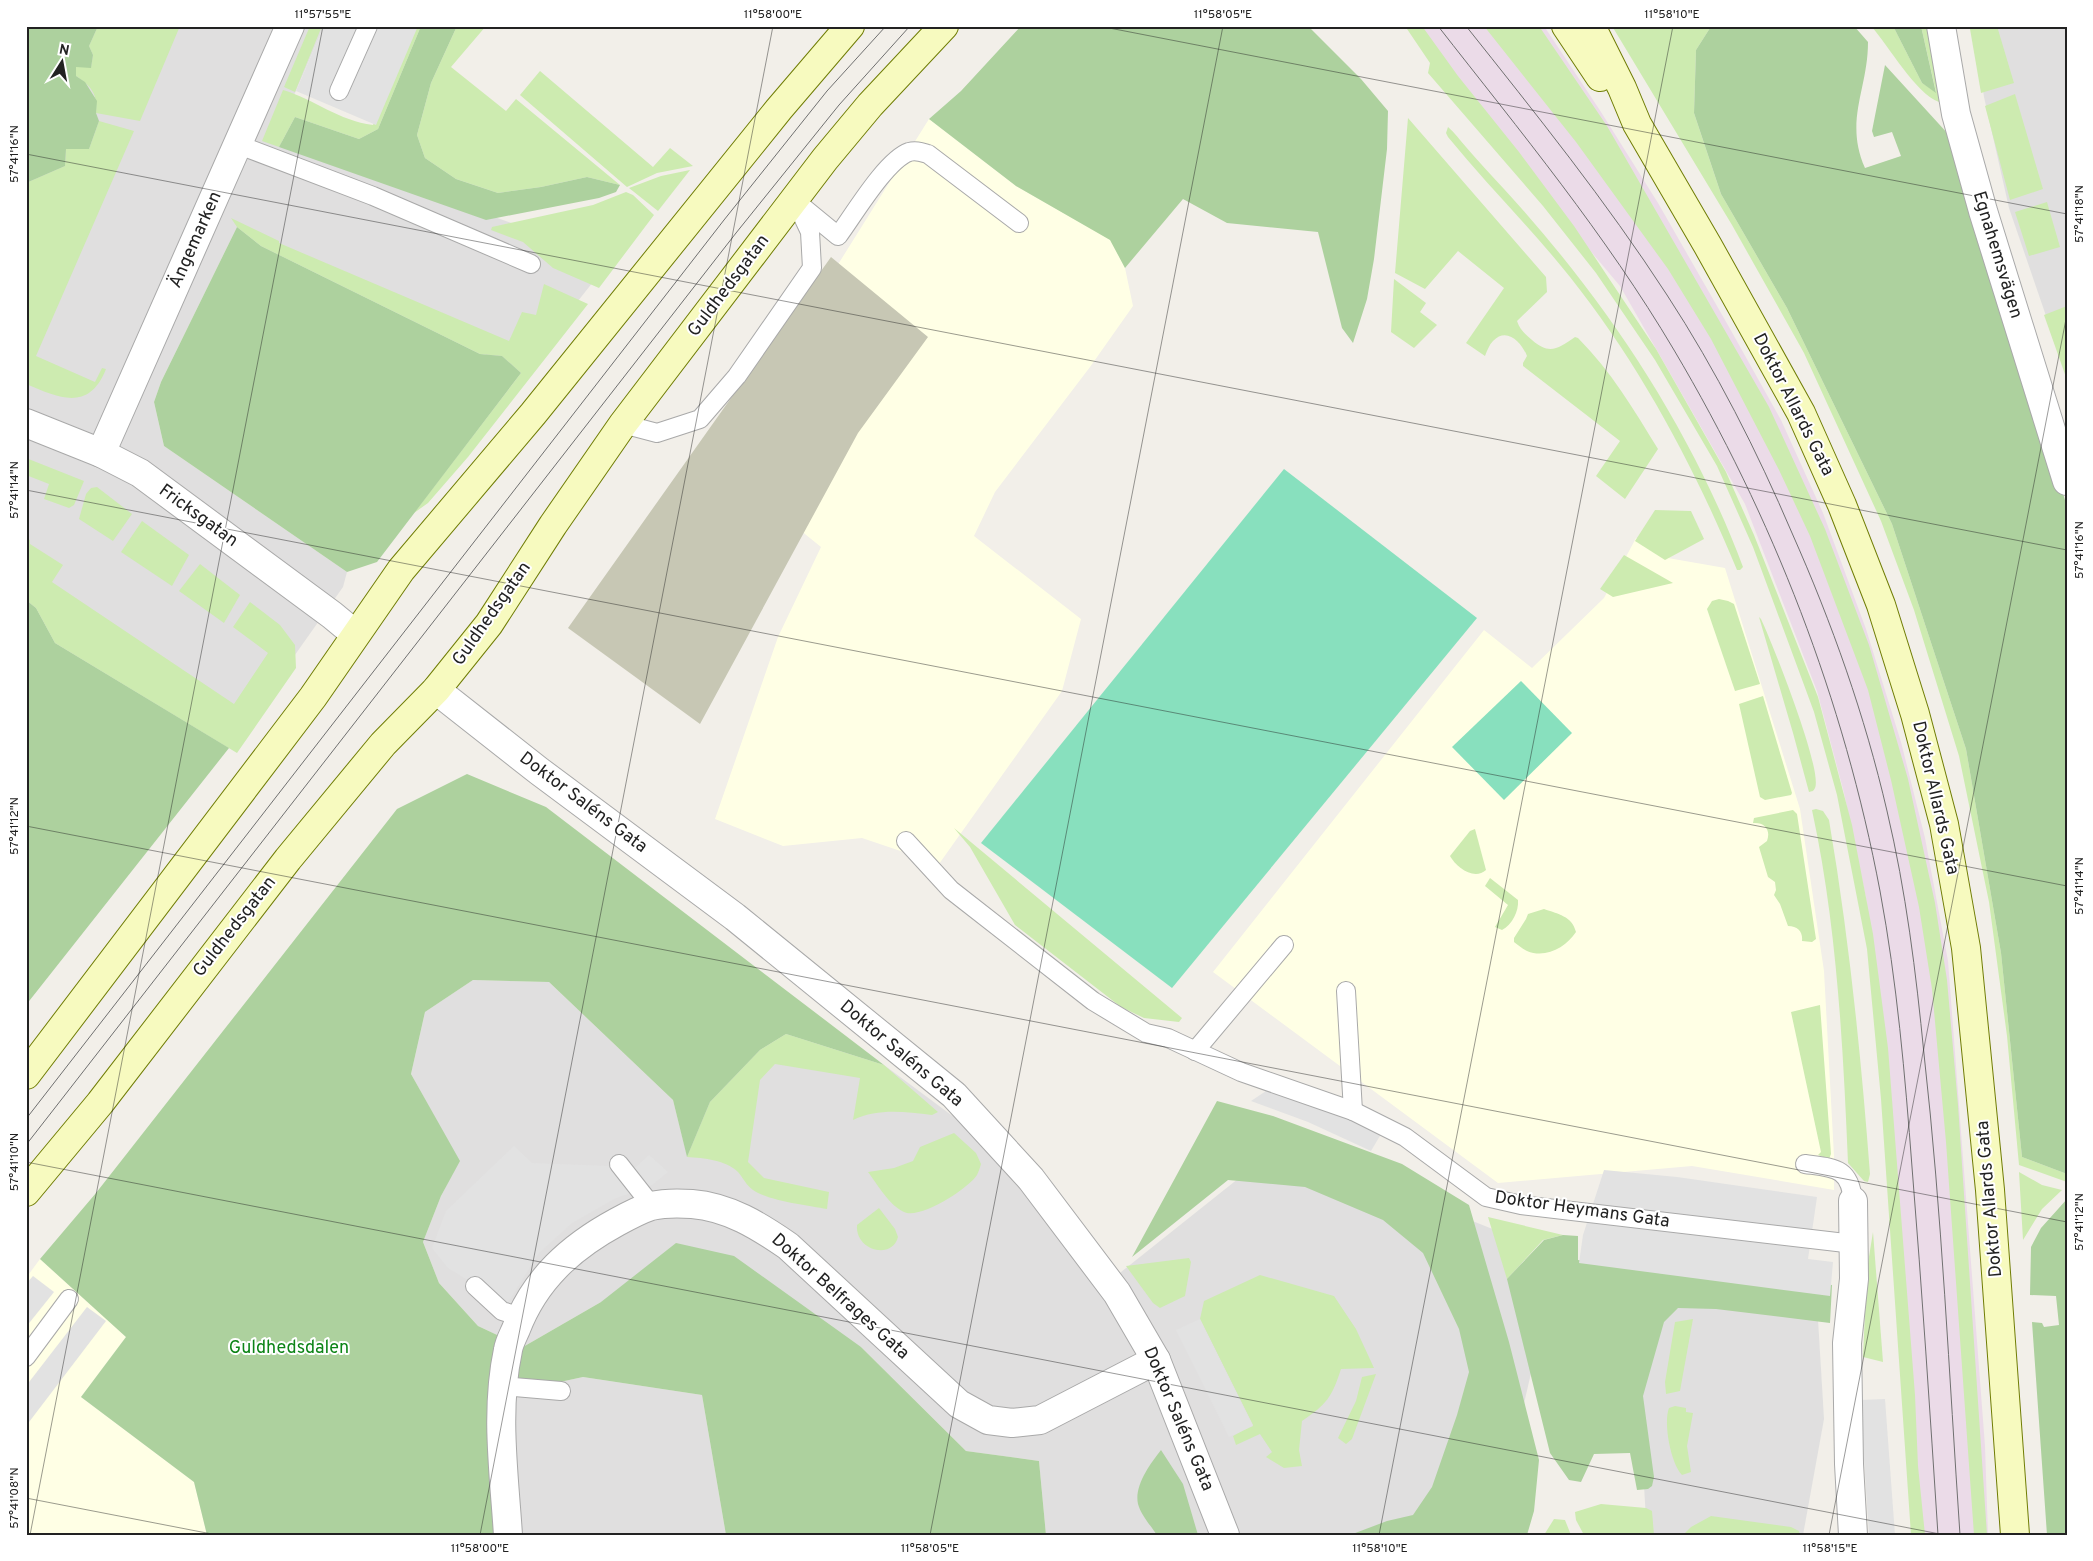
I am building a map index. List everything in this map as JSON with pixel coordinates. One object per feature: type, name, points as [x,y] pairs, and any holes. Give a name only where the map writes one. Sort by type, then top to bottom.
[{"type":"street","name":"Ängemarken","points":[[101,453],[290,26]]},
{"type":"street","name":"Guldhedsgatan","points":[[26,1192],[100,1103],[288,859],[383,744],[436,690],[489,624],[553,525],[623,424],[825,159],[870,105],[944,26]]},
{"type":"street","name":"Doktor Allards Gata","points":[[1566,26],[1598,74],[1637,124]]},
{"type":"street","name":"Doktor Allards Gata","points":[[1591,26],[1622,88],[1637,124],[1708,246],[1801,413],[1842,505],[1881,605],[1915,714],[1944,824],[1966,948],[1990,1190],[2015,1535]]},
{"type":"street","name":"Egnahemsvägen","points":[[1942,26],[1956,114],[1983,211],[2067,481]]},
{"type":"street","points":[[26,1075],[313,697],[401,570],[533,414],[845,28]]},
{"type":"street","name":"Fricksgatan","points":[[26,422],[101,453],[140,473],[332,614],[355,634]]},
{"type":"street","name":"Doktor Saléns Gata","points":[[436,690],[539,771],[735,917],[954,1095],[1031,1179],[1094,1260],[1117,1293],[1156,1360],[1225,1535]]},
{"type":"street","points":[[1853,1201],[1854,1279],[1847,1343],[1849,1464],[1853,1535]]},
{"type":"street","name":"Doktor Belfrages Gata","points":[[508,1535],[500,1442],[503,1386],[508,1349],[521,1317],[549,1274],[574,1249],[593,1234],[635,1212],[652,1206],[692,1204],[734,1214],[788,1246],[959,1404],[988,1420],[1012,1423],[1040,1420],[1156,1360]]},
{"type":"lane","points":[[339,91],[368,26]]},
{"type":"lane","points":[[238,145],[373,196],[531,264]]},
{"type":"lane","points":[[795,200],[838,236],[878,181],[898,158],[916,150],[928,154],[1018,223]]},
{"type":"lane","points":[[623,424],[657,433],[700,419],[737,376],[812,268],[810,232],[795,200]]},
{"type":"lane","name":"Doktor Heymans Gata","points":[[906,841],[951,890],[1093,1001],[1146,1033],[1168,1038],[1241,1072],[1352,1111],[1406,1137],[1486,1197],[1521,1205],[1854,1244]]},
{"type":"lane","points":[[1195,1051],[1284,945]]},
{"type":"lane","points":[[1346,991],[1352,1111]]},
{"type":"lane","points":[[619,1164],[652,1206]]},
{"type":"lane","points":[[1805,1164],[1831,1167],[1842,1172],[1852,1185],[1853,1201]]},
{"type":"lane","points":[[475,1286],[502,1310],[521,1317]]},
{"type":"lane","points":[[26,1357],[69,1299]]},
{"type":"lane","points":[[503,1386],[561,1391]]},
{"type":"shaded area","points":[[26,26],[324,26],[275,139],[520,226],[593,282],[521,373],[237,227],[161,382],[154,402],[164,446],[347,572],[343,587],[229,748],[26,600]]},
{"type":"shaded area","points":[[324,26],[418,26],[376,125],[296,91]]},
{"type":"shaded area","points":[[1411,26],[1544,26],[1658,203],[1781,420],[1823,513],[1866,629],[1901,742],[1925,838],[1948,961],[1985,1446],[1988,1535],[1917,1535],[1866,898],[1844,793],[1817,691],[1745,504],[1620,286],[1577,235]]},
{"type":"shaded area","points":[[1974,26],[2067,26],[2067,377],[2009,208],[1984,97]]},
{"type":"shaded area","points":[[929,119],[1016,186],[1111,240],[1125,268],[1133,306],[1090,367],[995,492],[974,536],[1081,619],[1062,691],[939,864],[862,838],[783,846],[715,819],[778,637],[821,547],[715,461]]},
{"type":"shaded area","points":[[831,257],[928,337],[858,433],[700,724],[568,628]]},
{"type":"shaded area","points":[[1636,538],[1668,558],[1725,568],[1800,809],[1824,971],[1834,1156],[1834,1190],[1692,1166],[1498,1183],[1213,972],[1484,630],[1532,668],[1604,598]]},
{"type":"shaded area","points":[[473,980],[549,982],[673,1100],[687,1156],[710,1102],[760,1050],[884,1065],[962,1123],[1055,1229],[1101,1288],[1273,1151],[1420,1200],[1515,1238],[1540,1334],[1517,1434],[1438,1535],[1046,1535],[1039,1461],[966,1451],[861,1347],[601,1302],[523,1347],[478,1326],[439,1283],[423,1242],[441,1196],[459,1161],[411,1074],[425,1012]]},
{"type":"shaded area","points":[[1275,1085],[1384,1129],[1371,1151],[1308,1122],[1251,1101]]},
{"type":"shaded area","points":[[514,1146],[532,1163],[636,1167],[649,1155],[668,1172],[652,1185],[614,1199],[572,1223],[539,1253],[507,1304],[448,1268],[432,1248],[446,1211]]},
{"type":"shaded area","points":[[1604,1170],[1677,1177],[1817,1197],[1808,1259],[1833,1262],[1830,1296],[1579,1263],[1583,1235]]},
{"type":"shaded area","points":[[40,1259],[126,1337],[81,1397],[194,1482],[207,1535],[26,1535],[26,1278]]},
{"type":"shaded area","points":[[33,1276],[54,1292],[26,1327],[26,1284]]},
{"type":"shaded area","points":[[1656,1301],[1817,1303],[1824,1419],[1803,1535],[1647,1535],[1639,1404]]},
{"type":"shaded area","points":[[87,1307],[106,1321],[26,1426],[26,1386]]},
{"type":"shaded area","points":[[1200,1319],[1253,1426],[1229,1437],[1176,1330]]},
{"type":"shaded area","points":[[583,1377],[702,1395],[726,1535],[497,1535],[509,1393]]},
{"type":"shaded area","points":[[1885,1399],[1895,1535],[1869,1535],[1860,1400]]},
{"type":"green space","points":[[26,26],[98,26],[89,46],[93,55],[91,68],[76,67],[76,76],[85,82],[97,101],[96,113],[99,121],[89,149],[66,149],[65,166],[26,183]]},
{"type":"green space","points":[[98,26],[180,26],[140,121],[96,113],[95,96],[86,83],[76,76],[76,66],[91,67],[93,55],[89,46]]},
{"type":"green space","points":[[310,26],[322,26],[295,92],[284,87]]},
{"type":"green space","points":[[413,26],[421,26],[378,129],[359,139],[295,117],[279,147],[262,141],[283,90],[338,115],[373,125]]},
{"type":"green space","points":[[421,26],[457,26],[431,83],[417,135],[425,158],[456,179],[498,193],[541,187],[587,177],[620,185],[616,192],[599,198],[486,220],[279,147],[295,117],[359,139],[378,129]]},
{"type":"green space","points":[[457,26],[486,26],[451,67],[506,111],[516,99],[620,185],[587,177],[541,187],[498,193],[456,179],[425,158],[417,135],[431,83]]},
{"type":"green space","points":[[1021,26],[1308,26],[1361,79],[1388,111],[1387,149],[1374,259],[1367,299],[1353,343],[1342,328],[1318,232],[1227,223],[1183,199],[1125,268],[1110,240],[1016,186],[929,119],[961,91]]},
{"type":"green space","points":[[1405,26],[1422,26],[1458,76],[1519,152],[1574,226],[1656,349],[1726,472],[1754,535],[1818,697],[1852,825],[1873,934],[1888,1048],[1915,1395],[1918,1466],[1925,1535],[1911,1535],[1881,1099],[1867,949],[1837,795],[1814,712],[1753,547],[1717,466],[1655,360],[1596,273],[1543,206],[1428,73],[1430,63]]},
{"type":"green space","points":[[1484,26],[1539,26],[1607,126],[1769,407],[1825,529],[1869,645],[1908,779],[1935,903],[1947,980],[1958,1105],[1987,1535],[1974,1535],[1946,1142],[1932,989],[1919,907],[1891,780],[1868,690],[1810,536],[1779,470],[1711,339],[1668,269],[1576,142]]},
{"type":"green space","points":[[1612,26],[1709,26],[1710,28],[1696,50],[1694,113],[1721,194],[1787,308],[1892,524],[1966,749],[2001,953],[2022,1157],[2067,1174],[2067,1182],[2019,1165],[2007,1036],[1989,902],[1959,756],[1914,610],[1881,521],[1804,353],[1732,225]]},
{"type":"green space","points":[[1709,26],[1854,26],[1868,42],[1865,75],[1857,120],[1859,151],[1865,168],[1901,156],[1892,132],[1874,137],[1872,131],[1885,65],[1949,135],[2047,439],[2067,507],[2067,1174],[2022,1157],[2001,953],[1966,749],[1892,524],[1787,308],[1721,194],[1694,113],[1696,50],[1710,28]]},
{"type":"green space","points":[[1871,26],[1893,26],[1922,83],[1936,92],[1921,26],[1930,26],[1942,98],[1939,102],[1921,90],[1912,80]]},
{"type":"green space","points":[[1893,26],[1921,26],[1936,93],[1922,83]]},
{"type":"green space","points":[[1997,26],[2014,83],[1981,93],[1970,29]]},
{"type":"green space","points":[[540,71],[653,167],[670,148],[693,166],[657,173],[627,187],[520,95]]},
{"type":"green space","points":[[2015,94],[2043,189],[2010,200],[1985,106]]},
{"type":"green space","points":[[1408,118],[1546,277],[1547,292],[1517,321],[1521,329],[1538,345],[1549,349],[1564,345],[1575,337],[1578,338],[1611,377],[1658,449],[1625,499],[1596,476],[1620,441],[1523,366],[1527,356],[1522,346],[1513,338],[1504,335],[1498,337],[1490,344],[1485,356],[1466,343],[1504,288],[1458,251],[1425,289],[1395,273]]},
{"type":"green space","points":[[99,121],[134,131],[36,356],[95,382],[102,368],[106,369],[99,383],[91,391],[82,396],[72,398],[61,397],[26,384],[26,183],[65,166],[66,149],[89,149]]},
{"type":"green space","points":[[1448,127],[1541,231],[1610,320],[1642,366],[1698,464],[1722,515],[1743,567],[1740,570],[1737,570],[1684,455],[1620,345],[1570,277],[1448,137],[1446,133]]},
{"type":"green space","points":[[690,170],[658,211],[629,188],[661,176]]},
{"type":"green space","points":[[626,192],[633,195],[654,215],[599,288],[553,268],[523,242],[491,230],[492,227],[593,205]]},
{"type":"green space","points":[[2047,202],[2060,247],[2029,256],[2015,212]]},
{"type":"green space","points":[[231,218],[279,241],[279,243],[509,341],[522,312],[536,315],[544,284],[588,304],[468,457],[428,503],[414,513],[521,373],[502,356],[480,354],[261,246],[237,227]]},
{"type":"green space","points":[[237,227],[261,246],[480,354],[502,356],[521,373],[377,562],[347,572],[164,446],[154,402],[161,382]]},
{"type":"green space","points":[[1394,279],[1426,303],[1420,312],[1437,325],[1414,348],[1391,332]]},
{"type":"green space","points":[[2067,306],[2067,380],[2044,315]]},
{"type":"green space","points":[[26,458],[84,481],[74,505],[69,508],[44,499],[49,484],[26,475]]},
{"type":"green space","points":[[1284,469],[1477,618],[1172,988],[981,843]]},
{"type":"green space","points":[[97,487],[132,514],[113,541],[79,519],[86,494],[91,488]]},
{"type":"green space","points":[[1655,510],[1691,511],[1704,539],[1665,560],[1635,541]]},
{"type":"green space","points":[[142,521],[189,555],[172,586],[121,552]]},
{"type":"green space","points":[[26,538],[30,540],[30,544],[63,565],[52,582],[234,704],[268,653],[233,627],[250,602],[280,625],[295,645],[296,668],[237,753],[55,643],[36,608],[26,600]]},
{"type":"green space","points":[[1624,555],[1673,583],[1613,597],[1600,589]]},
{"type":"green space","points":[[200,564],[240,595],[224,623],[179,591]]},
{"type":"green space","points":[[1719,599],[1734,604],[1760,684],[1735,691],[1707,609],[1712,601]]},
{"type":"green space","points":[[26,600],[36,608],[55,643],[229,748],[26,1005]]},
{"type":"green space","points":[[1759,617],[1795,705],[1811,757],[1815,788],[1809,792],[1793,733]]},
{"type":"green space","points":[[1521,681],[1572,733],[1504,800],[1452,747]]},
{"type":"green space","points":[[1763,696],[1792,793],[1791,795],[1765,800],[1760,797],[1739,704]]},
{"type":"green space","name":"Guldhedsdalen","points":[[467,774],[546,807],[884,1065],[786,1034],[760,1050],[710,1102],[687,1157],[673,1100],[549,982],[473,980],[425,1012],[411,1074],[460,1161],[441,1196],[423,1242],[439,1283],[478,1326],[523,1347],[601,1302],[676,1243],[734,1256],[861,1347],[966,1451],[1039,1461],[1046,1535],[726,1535],[702,1395],[583,1377],[509,1393],[497,1535],[207,1535],[194,1482],[81,1397],[126,1337],[40,1259],[96,1193],[397,809]]},
{"type":"green space","points":[[1793,810],[1797,814],[1816,939],[1812,942],[1802,941],[1802,935],[1799,930],[1788,926],[1780,904],[1774,895],[1776,890],[1775,882],[1768,877],[1759,847],[1767,841],[1767,830],[1764,825],[1753,823],[1754,818]]},
{"type":"green space","points":[[1812,810],[1823,811],[1829,820],[1843,908],[1863,1085],[1870,1174],[1868,1182],[1864,1181],[1848,1163],[1838,986],[1821,854]]},
{"type":"green space","points":[[954,828],[1182,1018],[1179,1022],[1144,1018],[1121,1007],[1015,925],[970,847]]},
{"type":"green space","points":[[1475,829],[1486,870],[1476,874],[1461,868],[1450,856],[1470,831]]},
{"type":"green space","points":[[1490,878],[1518,900],[1514,917],[1509,925],[1502,930],[1495,927],[1508,905],[1485,886]]},
{"type":"green space","points":[[1544,909],[1568,919],[1576,932],[1567,942],[1555,950],[1541,954],[1527,951],[1514,942],[1514,938],[1528,914]]},
{"type":"green space","points":[[1820,1005],[1831,1154],[1829,1159],[1818,1155],[1821,1152],[1791,1012]]},
{"type":"green space","points":[[786,1034],[884,1065],[938,1112],[932,1115],[882,1112],[853,1120],[860,1078],[775,1064],[760,1080],[748,1162],[764,1178],[829,1192],[827,1209],[768,1197],[751,1188],[738,1172],[721,1162],[687,1157],[710,1102],[760,1050]]},
{"type":"green space","points":[[1217,1101],[1273,1116],[1402,1164],[1469,1205],[1509,1342],[1539,1460],[1534,1511],[1527,1535],[1350,1535],[1387,1521],[1413,1515],[1432,1487],[1457,1415],[1469,1372],[1459,1329],[1423,1253],[1383,1220],[1305,1187],[1228,1180],[1132,1257]]},
{"type":"green space","points":[[954,1133],[976,1153],[981,1164],[977,1175],[972,1181],[955,1195],[932,1207],[911,1213],[904,1212],[893,1205],[868,1172],[894,1168],[913,1161],[920,1147]]},
{"type":"green space","points":[[2019,1172],[2042,1185],[2062,1190],[2042,1209],[2023,1240]]},
{"type":"green space","points":[[2067,1199],[2067,1535],[2047,1535],[2032,1322],[2042,1323],[2044,1327],[2059,1325],[2056,1296],[2030,1295],[2031,1247],[2041,1228]]},
{"type":"green space","points":[[879,1208],[895,1229],[898,1237],[894,1244],[882,1250],[868,1246],[862,1241],[858,1234],[857,1225]]},
{"type":"green space","points":[[1488,1217],[1563,1235],[1543,1240],[1507,1279]]},
{"type":"green space","points":[[1873,1232],[1883,1362],[1863,1357],[1867,1269]]},
{"type":"green space","points":[[1563,1235],[1578,1236],[1578,1260],[1823,1294],[1825,1284],[1832,1285],[1830,1323],[1716,1309],[1678,1308],[1664,1322],[1643,1396],[1654,1477],[1652,1486],[1648,1489],[1637,1490],[1630,1453],[1594,1454],[1581,1482],[1569,1480],[1550,1453],[1507,1279],[1544,1240]]},
{"type":"green space","points":[[1189,1258],[1191,1262],[1185,1296],[1160,1308],[1153,1303],[1126,1266]]},
{"type":"green space","points":[[1260,1275],[1334,1296],[1356,1329],[1374,1368],[1341,1369],[1335,1387],[1328,1399],[1302,1421],[1299,1450],[1302,1466],[1284,1468],[1266,1457],[1272,1452],[1260,1434],[1236,1445],[1233,1436],[1253,1425],[1200,1319],[1204,1301]]},
{"type":"green space","points":[[1693,1319],[1680,1391],[1666,1394],[1665,1382],[1675,1322]]},
{"type":"green space","points":[[1376,1374],[1352,1439],[1346,1444],[1338,1438],[1356,1401],[1362,1377]]},
{"type":"green space","points":[[1675,1406],[1686,1408],[1686,1412],[1693,1413],[1687,1446],[1691,1472],[1682,1475],[1674,1462],[1669,1443],[1667,1415],[1669,1408]]},
{"type":"green space","points":[[1161,1450],[1183,1484],[1198,1535],[1157,1535],[1139,1508],[1138,1490],[1148,1468]]},
{"type":"green space","points":[[1601,1504],[1646,1508],[1652,1511],[1654,1535],[1584,1535],[1576,1520],[1575,1512]]},
{"type":"green space","points":[[1711,1516],[1791,1527],[1799,1531],[1800,1535],[1683,1535],[1691,1527]]},
{"type":"green space","points":[[1554,1519],[1565,1520],[1571,1535],[1544,1535]]},
{"type":"tram line","points":[[26,1119],[724,220],[827,91],[886,26]]},
{"type":"tram line","points":[[26,1145],[736,233],[839,105],[910,26]]},
{"type":"tram line","points":[[1438,26],[1531,144],[1591,225],[1648,307],[1674,350],[1710,413],[1743,478],[1801,612],[1825,680],[1847,749],[1865,820],[1880,891],[1896,994],[1916,1213],[1938,1535]]},
{"type":"tram line","points":[[1466,26],[1570,158],[1620,226],[1667,295],[1702,352],[1735,411],[1779,502],[1821,601],[1858,705],[1894,841],[1914,963],[1936,1174],[1960,1535]]}]
